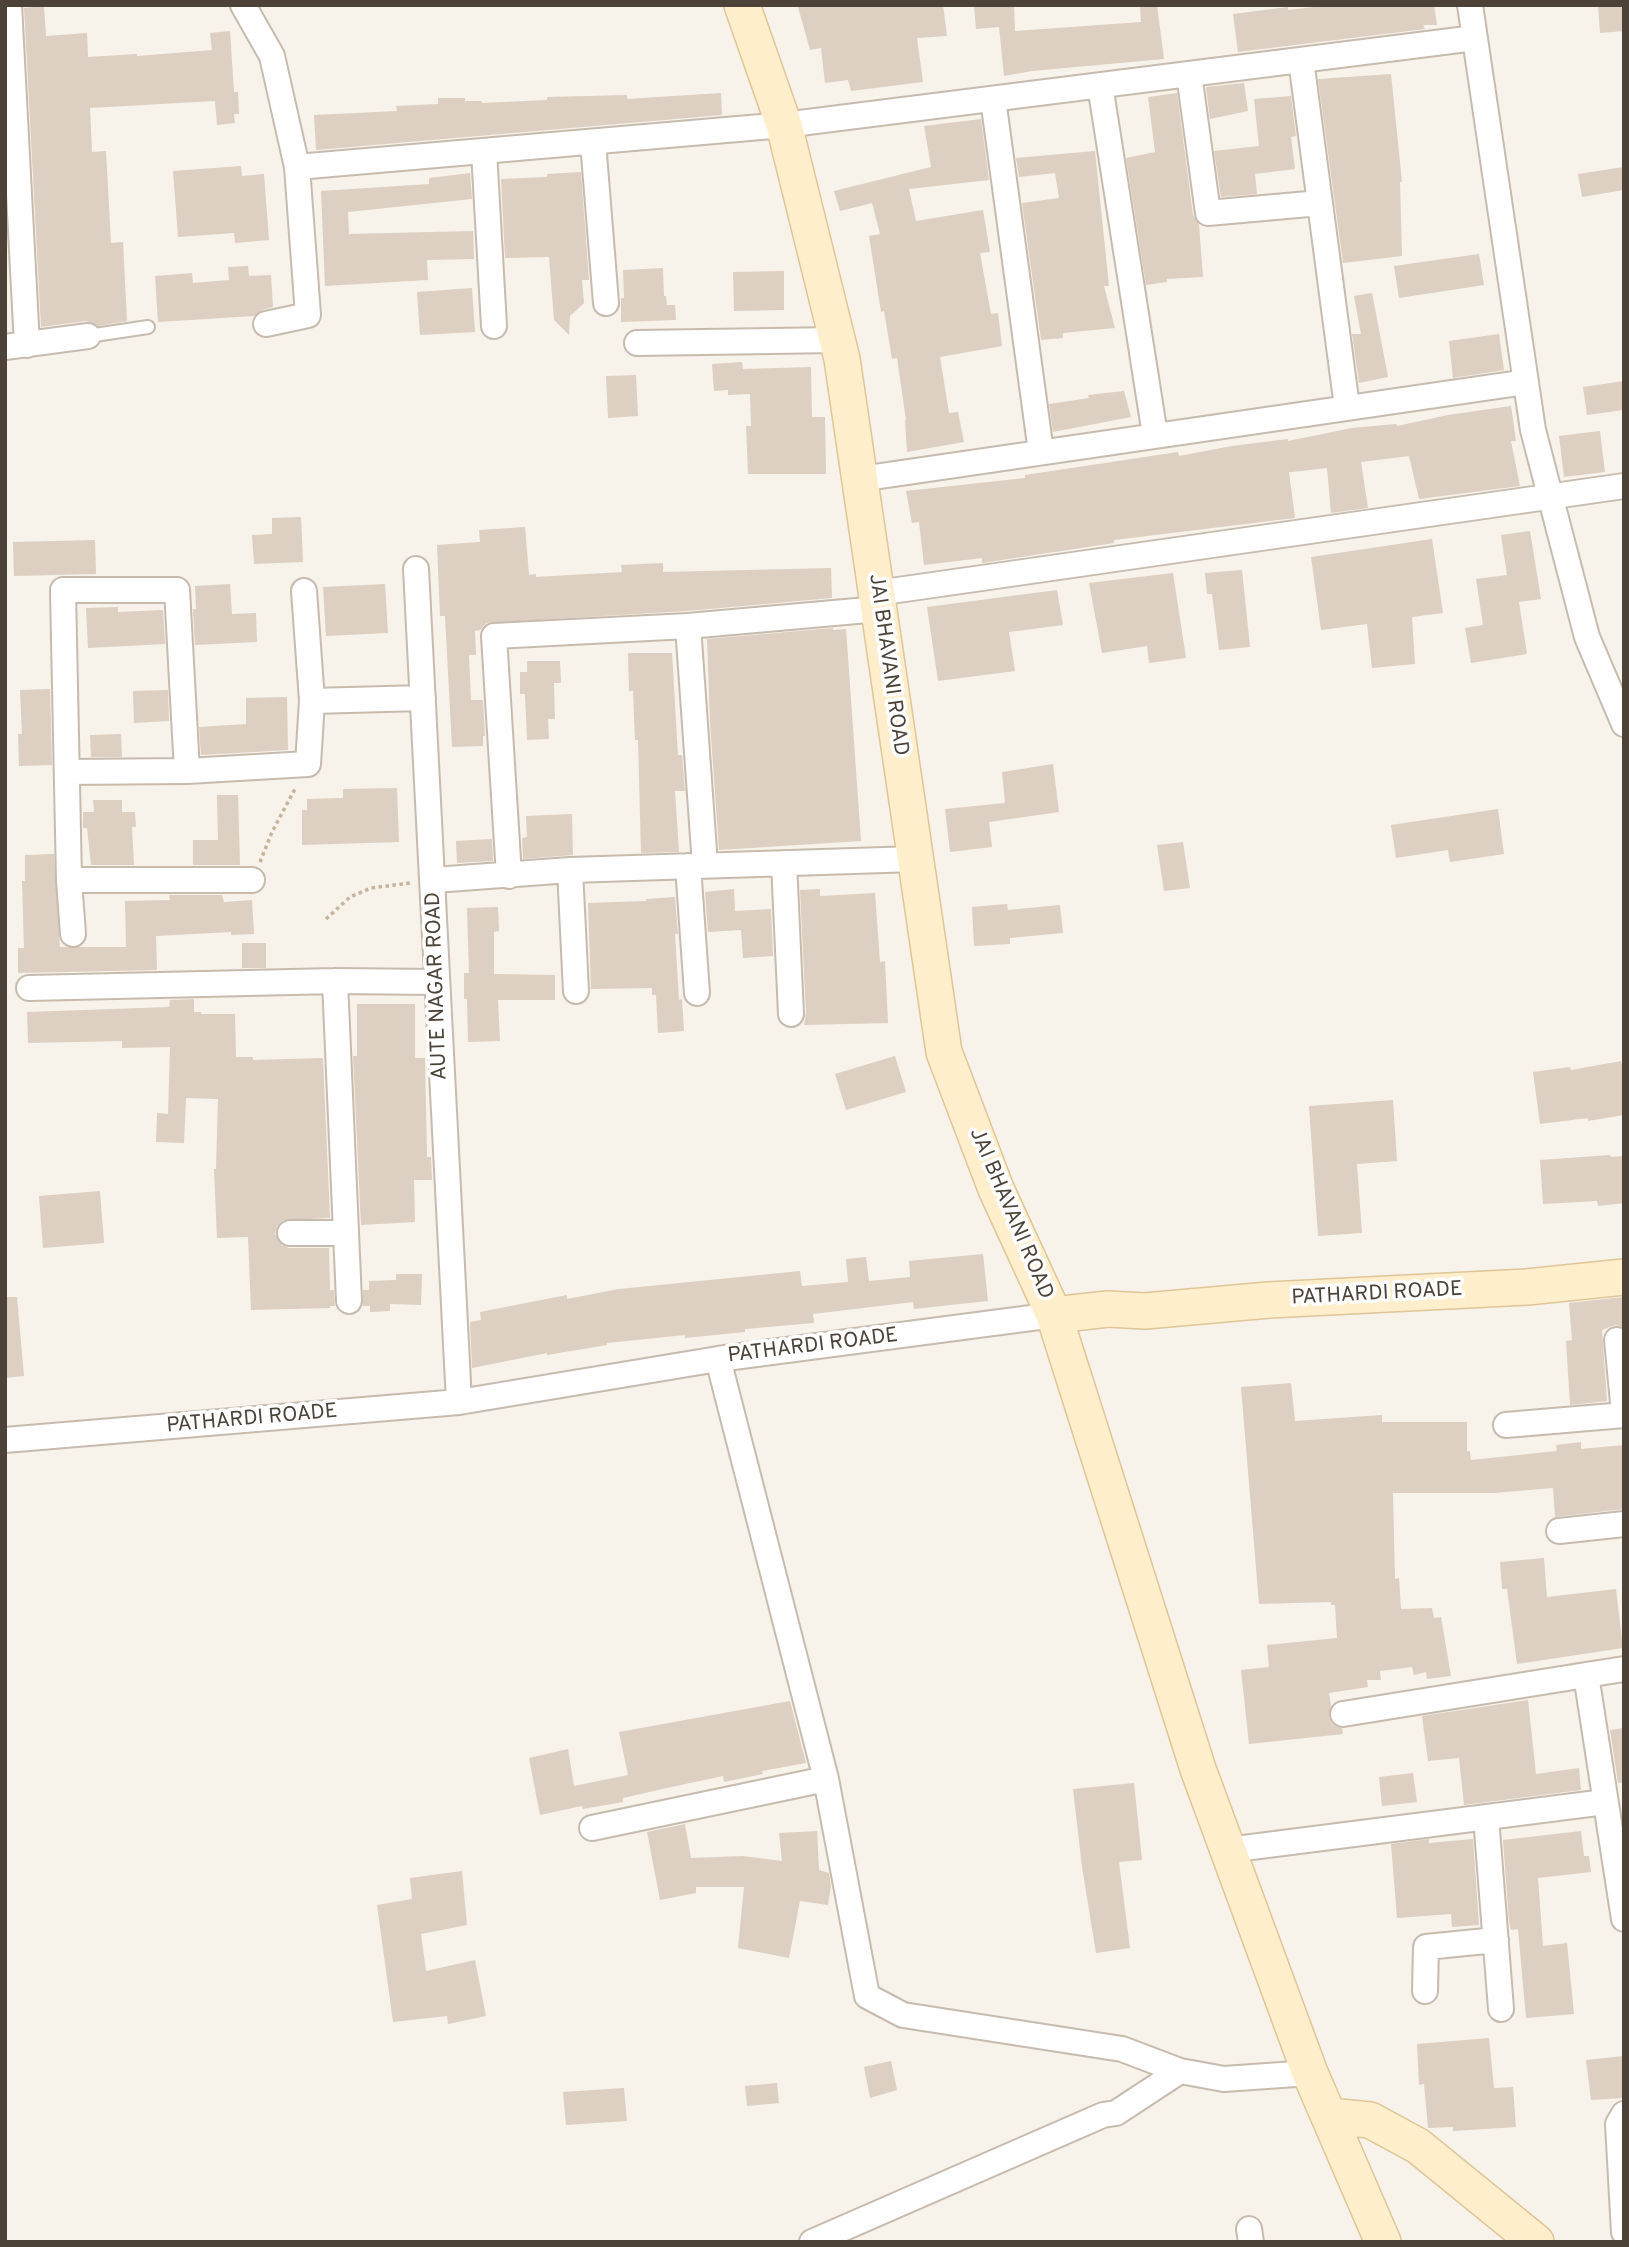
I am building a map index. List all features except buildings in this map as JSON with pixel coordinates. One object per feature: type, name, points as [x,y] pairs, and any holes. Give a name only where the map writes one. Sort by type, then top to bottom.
[{"type":"street","points":[[9,5],[16,346],[88,336]]},
{"type":"street","points":[[243,5],[272,56],[298,167],[308,315],[266,324]]},
{"type":"street","name":"JAI BHAVANI ROAD","points":[[742,5],[784,125],[842,359],[944,1052],[996,1189],[1054,1315],[1198,1769],[1310,2073],[1383,2242]]},
{"type":"street","points":[[1470,5],[1533,430],[1587,637],[1618,697],[1624,724]]},
{"type":"street","points":[[298,167],[784,125],[1475,38]]},
{"type":"street","points":[[1301,60],[1347,407]]},
{"type":"street","points":[[1189,74],[1208,212],[1320,203]]},
{"type":"street","points":[[1100,85],[1155,435]]},
{"type":"street","points":[[993,99],[1041,452]]},
{"type":"street","points":[[593,142],[606,303]]},
{"type":"street","points":[[484,152],[494,326]]},
{"type":"street","points":[[637,343],[837,340]]},
{"type":"street","points":[[860,479],[1526,382]]},
{"type":"street","points":[[509,876],[494,636],[688,626],[878,601],[1550,495],[1624,486]]},
{"type":"street","name":"AUTE NAGAR ROAD","points":[[416,569],[460,1402]]},
{"type":"street","points":[[73,934],[69,880],[63,590],[177,590],[187,771]]},
{"type":"street","points":[[67,772],[187,771],[308,764],[312,701],[303,591]]},
{"type":"street","points":[[688,626],[697,866],[697,993]]},
{"type":"street","points":[[312,701],[423,698]]},
{"type":"street","points":[[434,880],[570,870],[916,859]]},
{"type":"street","points":[[783,863],[790,1014]]},
{"type":"street","points":[[570,870],[576,991]]},
{"type":"street","points":[[69,880],[252,880]]},
{"type":"street","points":[[335,981],[349,1301]]},
{"type":"street","points":[[29,988],[335,981],[437,982]]},
{"type":"street","points":[[290,1233],[346,1233]]},
{"type":"street","points":[[1108,1309],[1141,1292],[1624,1258]]},
{"type":"street","name":"PATHARDI ROADE","points":[[5,1440],[460,1402],[718,1359],[1108,1309],[1144,1311],[1269,1300],[1527,1287],[1624,1276]]},
{"type":"street","points":[[1506,1425],[1624,1414],[1617,1340]]},
{"type":"street","points":[[718,1359],[826,1779],[867,1996],[903,2015],[1122,2049],[1180,2071],[1224,2079],[1310,2073]]},
{"type":"street","points":[[1559,1531],[1624,1524]]},
{"type":"street","points":[[1343,1714],[1624,1669]]},
{"type":"street","points":[[1586,1675],[1624,1919]]},
{"type":"street","points":[[592,1828],[826,1779]]},
{"type":"street","points":[[1228,1850],[1605,1802]]},
{"type":"street","points":[[1486,1817],[1502,2009]]},
{"type":"street","points":[[1425,1991],[1426,1947],[1496,1940]]},
{"type":"street","points":[[812,2242],[1103,2115],[1116,2113],[1180,2071]]},
{"type":"street","points":[[1624,2114],[1618,2123],[1624,2232]]},
{"type":"street","points":[[1329,2116],[1370,2120],[1418,2146],[1536,2242]]},
{"type":"lane","points":[[88,336],[148,327]]},
{"type":"path","points":[[252,880],[272,832],[308,764]]},
{"type":"path","points":[[326,919],[350,897],[371,888],[434,880]]}]
